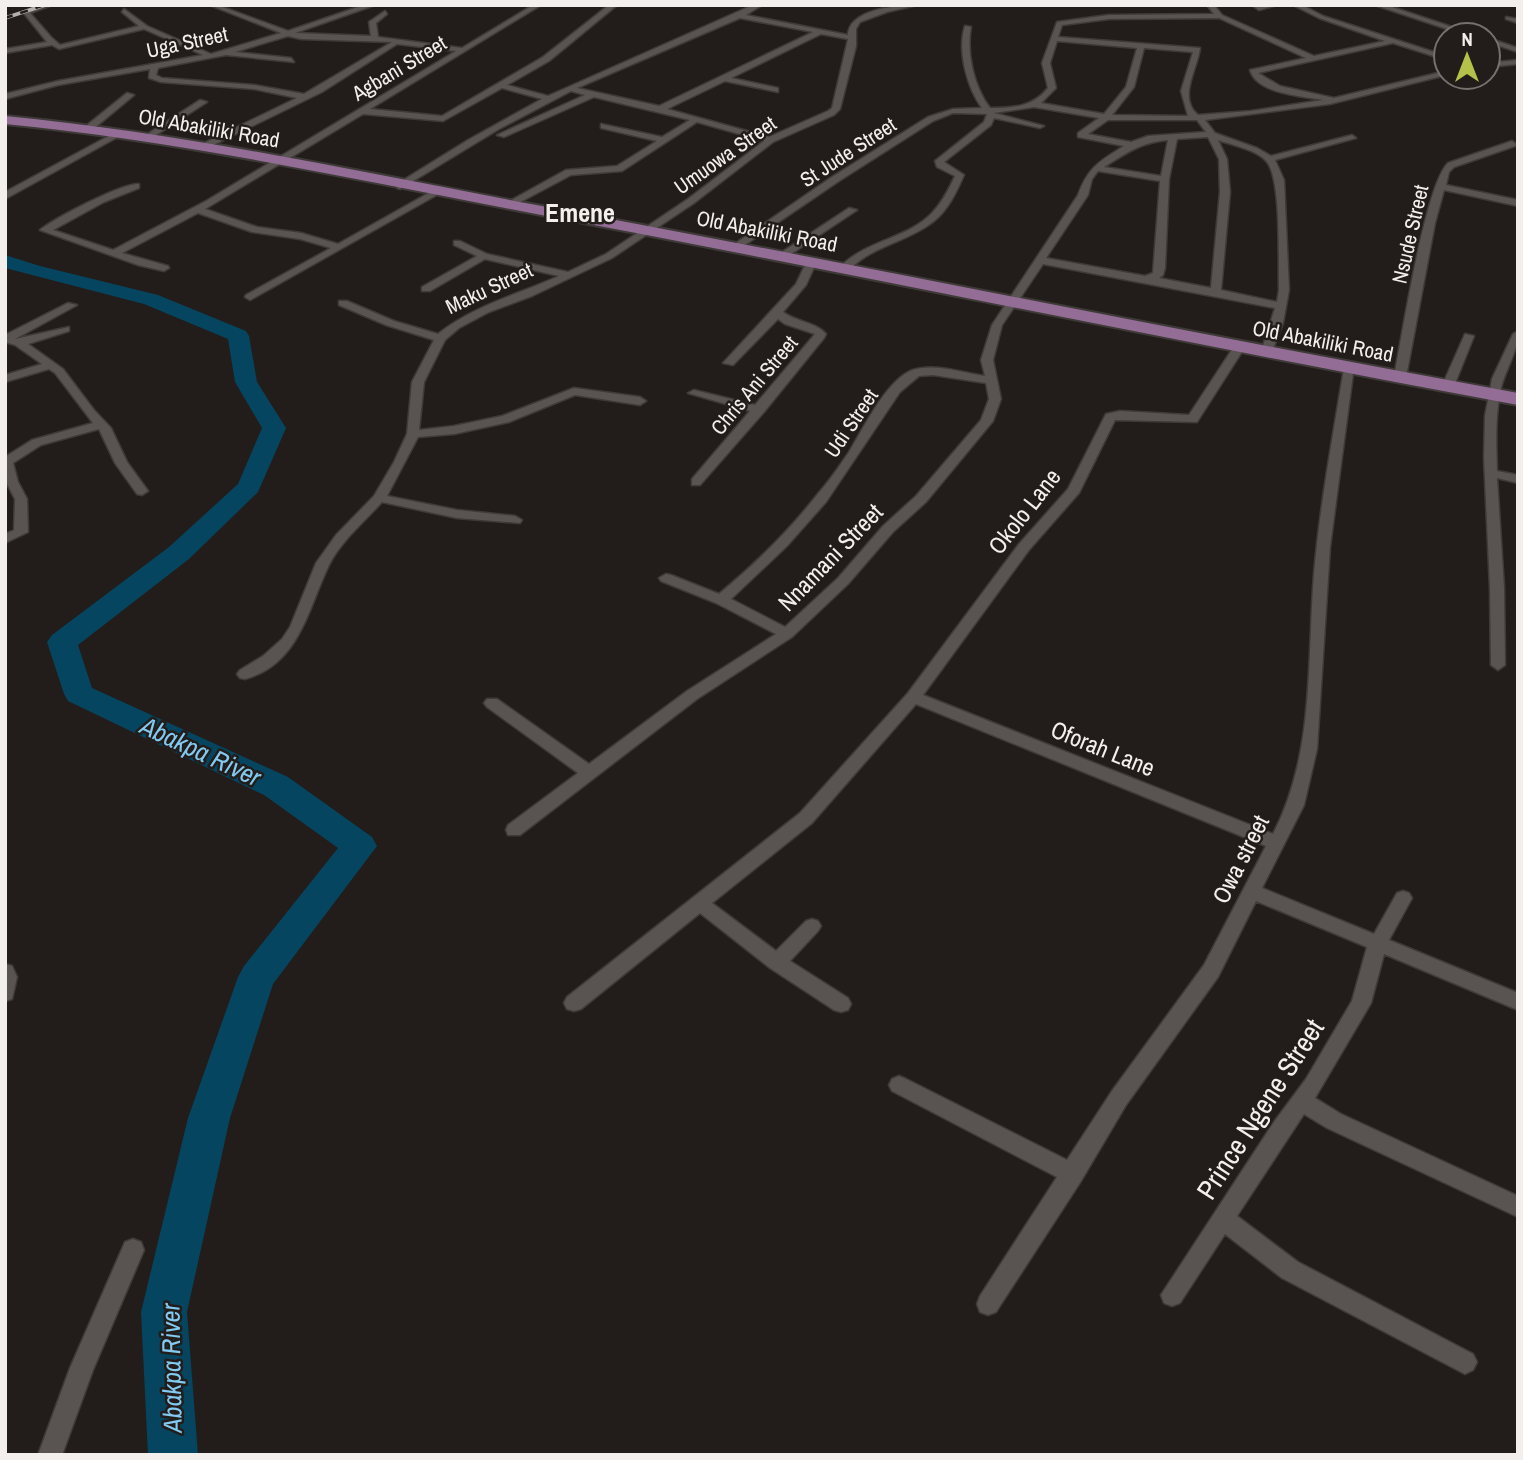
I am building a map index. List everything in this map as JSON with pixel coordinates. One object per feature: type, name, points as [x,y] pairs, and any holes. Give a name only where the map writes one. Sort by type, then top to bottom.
[{"type":"main road","name":"Old Abakiliki Road","points":[[5,120],[89,128],[203,147],[812,261],[1238,347],[1518,399]]},
{"type":"street","points":[[49,5],[26,12],[52,43]]},
{"type":"street","name":"Uga Street","points":[[5,97],[75,78],[155,67],[227,52],[372,5]]},
{"type":"street","name":"Agbani Street","points":[[114,253],[279,162],[318,135],[538,5]]},
{"type":"street","points":[[362,111],[443,119],[546,59],[614,5]]},
{"type":"street","points":[[400,186],[460,150],[476,137],[550,99],[613,69],[741,16],[759,5]]},
{"type":"street","points":[[741,16],[852,38],[855,24],[861,17],[914,5]]},
{"type":"street","points":[[1210,5],[1220,16],[1312,58]]},
{"type":"street","points":[[1255,5],[1259,8],[1274,5]]},
{"type":"street","points":[[1296,5],[1432,54]]},
{"type":"street","points":[[1378,5],[1432,22]]},
{"type":"street","points":[[213,6],[288,34],[398,41],[396,42],[463,50]]},
{"type":"street","points":[[331,6],[347,13]]},
{"type":"street","points":[[1104,8],[1109,18]]},
{"type":"street","points":[[124,11],[145,27],[176,38],[211,56]]},
{"type":"street","points":[[375,39],[371,25],[385,13]]},
{"type":"street","points":[[1036,105],[1052,88],[1046,63],[1059,23],[1109,18],[1220,16]]},
{"type":"street","points":[[1508,19],[1518,21]]},
{"type":"street","points":[[5,51],[52,43],[64,47],[145,27]]},
{"type":"street","points":[[845,268],[858,256],[912,230],[937,212],[960,175],[939,161],[988,123],[989,112],[978,96],[973,81],[965,37],[967,27]]},
{"type":"street","points":[[660,109],[820,32]]},
{"type":"street","name":"Umuowa Street","points":[[646,230],[691,201],[769,140],[822,118],[835,108],[852,38]]},
{"type":"street","points":[[1053,38],[1197,50],[1184,88],[1186,107],[1192,116],[1199,117],[1207,126],[1223,159],[1225,192],[1216,290]]},
{"type":"street","points":[[1335,102],[1317,95],[1280,89],[1256,78],[1253,72],[1392,41]]},
{"type":"street","points":[[203,147],[305,97],[396,42]]},
{"type":"street","points":[[1502,44],[1518,50]]},
{"type":"street","points":[[1132,145],[1081,135],[1109,117],[1124,100],[1140,61],[1141,46]]},
{"type":"street","points":[[1502,48],[1507,46]]},
{"type":"street","points":[[227,52],[242,57],[291,60]]},
{"type":"street","points":[[155,67],[152,76],[161,80],[241,85],[305,97]]},
{"type":"street","points":[[989,112],[1036,105],[1109,117],[1142,118],[1279,110],[1335,102],[1432,77]]},
{"type":"street","points":[[722,78],[775,90]]},
{"type":"street","points":[[499,85],[550,99]]},
{"type":"street","points":[[571,89],[660,109],[769,140]]},
{"type":"street","points":[[89,128],[130,95]]},
{"type":"street","points":[[460,150],[528,124],[591,95]]},
{"type":"street","points":[[146,138],[203,102]]},
{"type":"street","name":"St Jude Street","points":[[736,247],[801,204],[847,169],[933,117],[956,111],[989,112]]},
{"type":"street","points":[[989,112],[1040,126]]},
{"type":"street","points":[[1142,118],[1148,139]]},
{"type":"street","points":[[509,205],[569,172],[619,170],[695,120]]},
{"type":"street","points":[[604,126],[663,139]]},
{"type":"street","points":[[5,196],[121,133]]},
{"type":"street","points":[[1096,168],[1132,145],[1148,139],[1209,134],[1254,150],[1270,159],[1280,180],[1284,290],[1268,352]]},
{"type":"street","points":[[1146,279],[1158,275],[1160,268],[1165,179],[1173,137]]},
{"type":"street","points":[[1270,159],[1352,138]]},
{"type":"street","name":"Nsude Street","points":[[1400,377],[1416,285],[1445,171],[1451,165],[1512,144]]},
{"type":"street","points":[[1096,168],[1165,179]]},
{"type":"street","name":"Nnamani Street","points":[[514,830],[692,695],[787,634],[844,581],[888,529],[921,499],[987,421],[995,399],[987,360],[990,344],[1001,317],[1083,195],[1088,179],[1096,168]]},
{"type":"street","points":[[136,186],[92,204],[45,230],[164,268]]},
{"type":"street","points":[[1440,186],[1518,203]]},
{"type":"street","points":[[250,297],[437,192]]},
{"type":"street","points":[[197,209],[255,230],[301,236],[339,247]]},
{"type":"street","points":[[782,256],[852,210]]},
{"type":"street","name":"Maku Street","points":[[245,674],[268,660],[287,642],[297,627],[323,563],[341,538],[379,498],[400,462],[413,434],[418,382],[440,338],[455,326],[485,310],[609,256],[646,230]]},
{"type":"street","points":[[457,243],[484,256],[565,274]]},
{"type":"street","points":[[426,289],[484,256]]},
{"type":"street","points":[[1039,260],[1216,290],[1227,295],[1282,306]]},
{"type":"street","name":"Chris Ani Street","points":[[695,482],[760,410],[821,334],[789,322],[777,313],[801,285],[812,261]]},
{"type":"street","points":[[343,303],[390,323],[440,338]]},
{"type":"street","points":[[6,339],[72,305]]},
{"type":"street","points":[[729,363],[777,313]]},
{"type":"street","points":[[19,343],[65,329]]},
{"type":"street","points":[[1499,665],[1491,473],[1494,395],[1504,363],[1518,334]]},
{"type":"street","points":[[1448,386],[1469,336]]},
{"type":"street","points":[[6,339],[19,343],[51,365],[65,379],[107,431],[121,463],[142,491]]},
{"type":"street","name":"Okolo Lane","points":[[913,697],[1024,547],[1074,490],[1110,417],[1120,415],[1193,419],[1238,347]]},
{"type":"street","points":[[5,379],[51,365]]},
{"type":"street","name":"Owa street","points":[[988,1304],[1119,1098],[1211,971],[1296,805],[1306,764],[1321,573],[1333,465],[1350,368]]},
{"type":"street","name":"Udi Street","points":[[721,600],[771,554],[848,465],[877,415],[911,376],[930,372],[991,380]]},
{"type":"street","points":[[413,434],[454,430],[505,419],[574,391],[640,401]]},
{"type":"street","points":[[694,393],[760,410]]},
{"type":"street","points":[[5,539],[21,532],[22,526],[21,499],[12,482],[7,462],[10,458],[23,448],[100,425]]},
{"type":"street","points":[[1491,473],[1518,479]]},
{"type":"street","points":[[379,498],[474,516],[515,520]]},
{"type":"street","points":[[666,578],[721,600],[787,634]]},
{"type":"street","points":[[574,1003],[806,818],[913,697]]},
{"type":"street","name":"Oforah Lane","points":[[913,697],[1277,843]]},
{"type":"street","points":[[492,703],[591,774]]},
{"type":"street","points":[[1253,892],[1518,1002]]},
{"type":"street","name":"Prince Ngene Street","points":[[1172,1295],[1302,1101],[1361,1003],[1377,945],[1403,898]]},
{"type":"street","points":[[701,904],[777,962],[841,1004]]},
{"type":"street","points":[[777,962],[812,926]]},
{"type":"street","points":[[5,972],[8,977],[5,993]]},
{"type":"street","points":[[899,1085],[1073,1174]]},
{"type":"street","points":[[1302,1101],[1334,1121],[1518,1207]]},
{"type":"street","points":[[1223,1219],[1290,1270],[1465,1362]]},
{"type":"street","points":[[50,1455],[82,1368],[133,1250]]},
{"type":"waterway","name":"Abakpa River","points":[[5,261],[34,271],[151,299],[238,336],[246,382],[274,428],[249,487],[179,553],[62,642],[79,694],[276,786],[360,846],[257,977],[209,1118],[164,1312],[173,1455]]},
{"type":"railway","points":[[5,18],[45,5]]},
{"type":"district","name":"Emene","points":[[580,212]]}]
